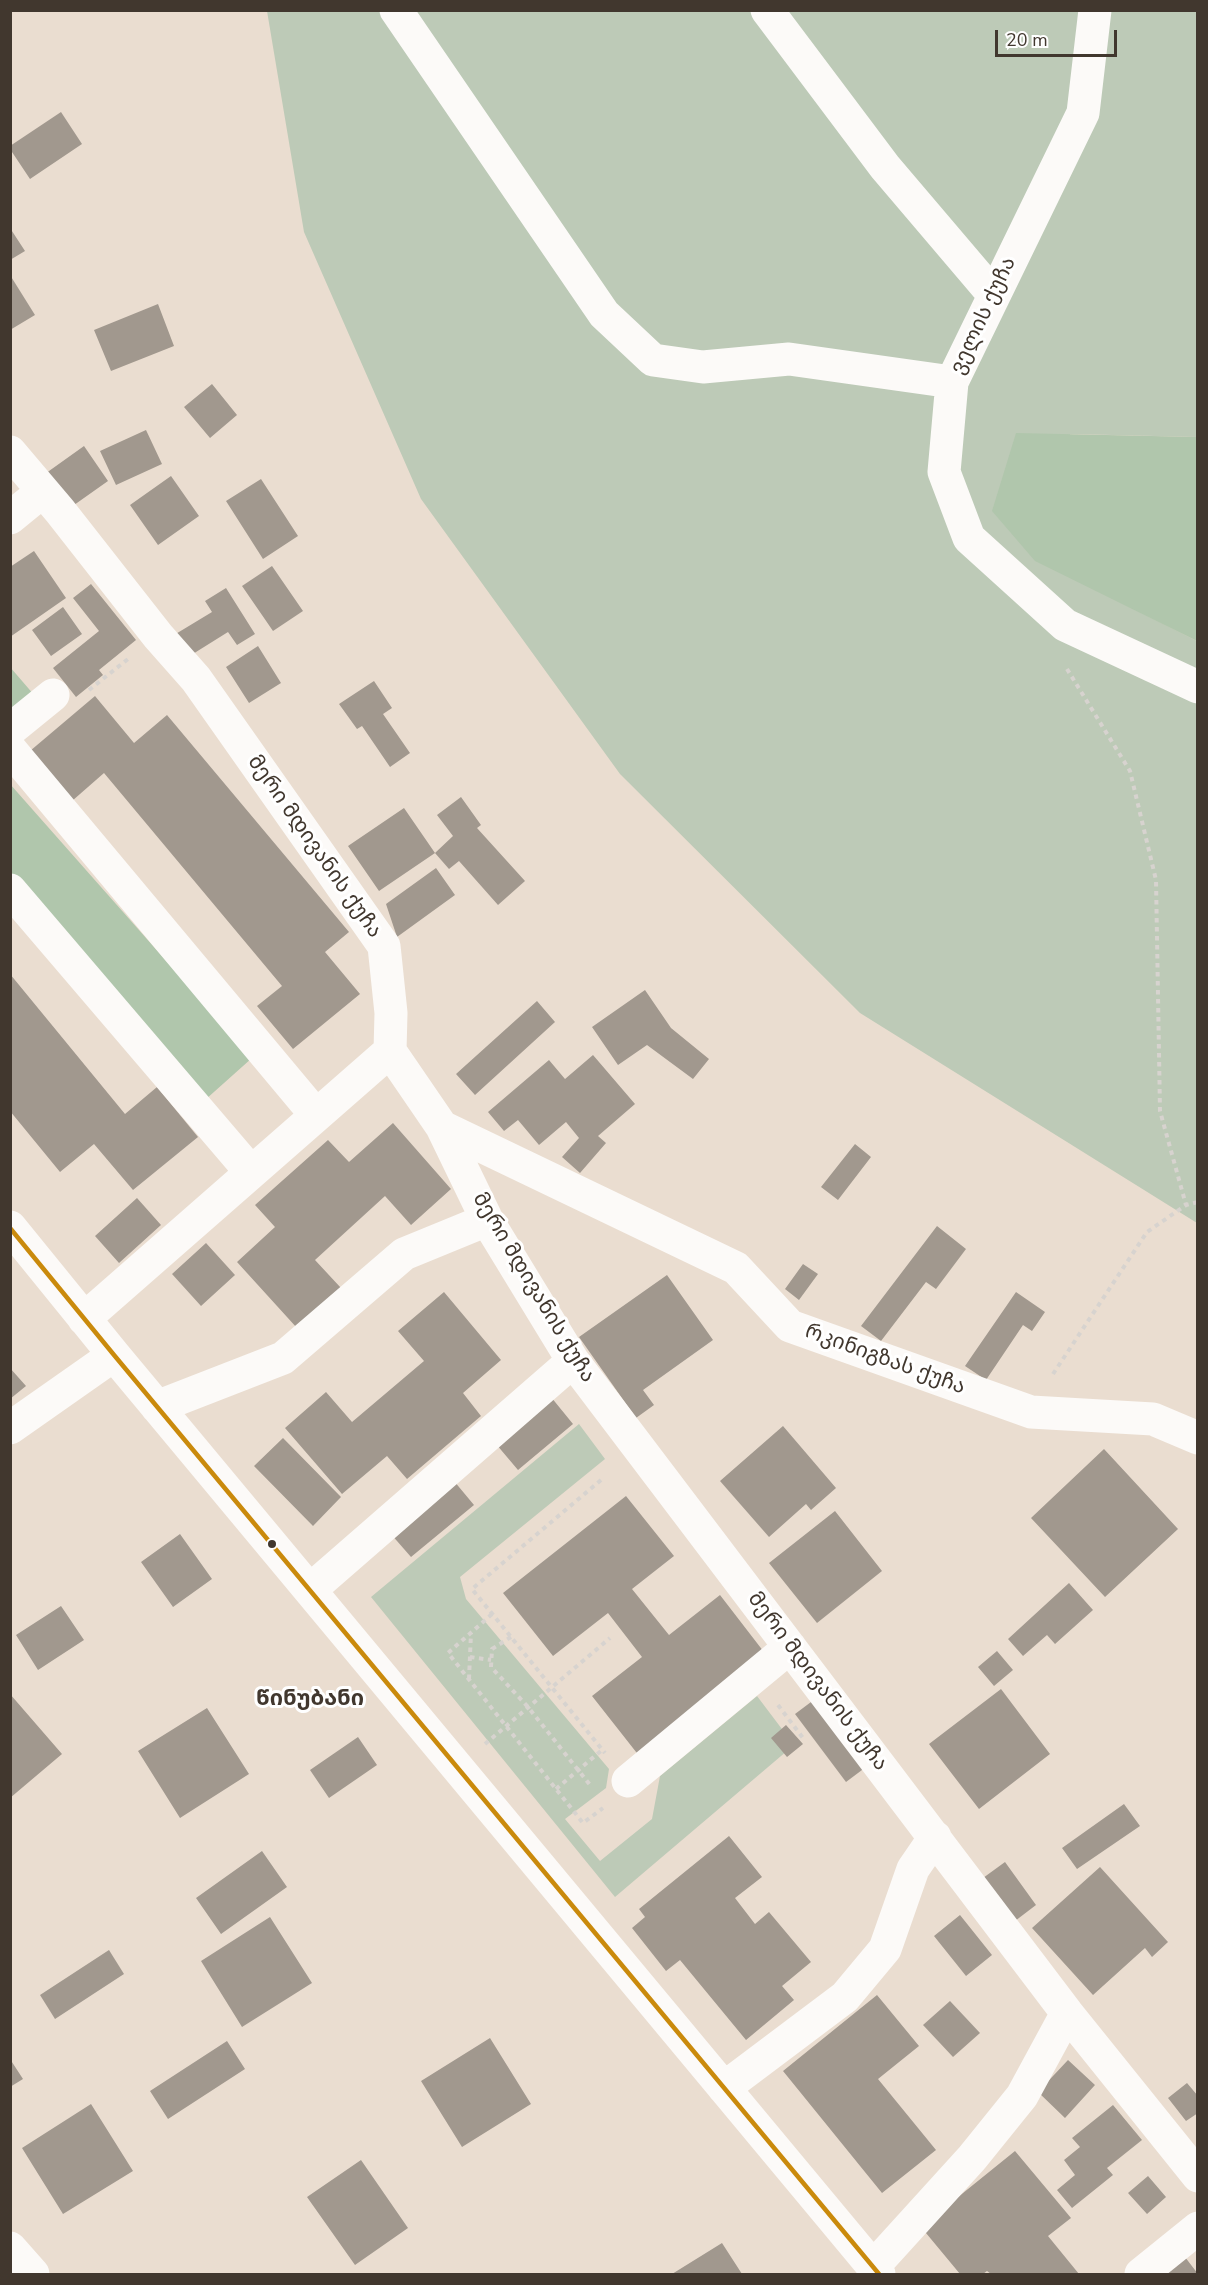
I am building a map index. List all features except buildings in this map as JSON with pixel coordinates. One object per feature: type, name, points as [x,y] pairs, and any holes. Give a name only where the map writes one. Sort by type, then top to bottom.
[{"type":"street","points":[[396,10],[604,314],[653,360],[703,367],[789,359],[952,382]]},
{"type":"street","points":[[767,10],[885,167],[993,294]]},
{"type":"street","name":"ველის ქუჩა","points":[[1095,10],[1083,113],[952,382],[944,472],[969,538],[1065,625],[1197,687]]},
{"type":"street","name":"მერი მდივანის ქუჩა","points":[[10,452],[158,636],[196,679],[384,946],[391,1013],[390,1051],[442,1127],[487,1220],[573,1361],[1067,2013],[1197,2176]]},
{"type":"street","points":[[10,518],[43,491]]},
{"type":"street","points":[[10,730],[53,695]]},
{"type":"street","points":[[10,749],[316,1115]]},
{"type":"street","points":[[10,890],[251,1172]]},
{"type":"street","points":[[84,1319],[390,1051]]},
{"type":"street","name":"რკინიგზას ქუჩა","points":[[442,1127],[736,1268],[790,1326],[1031,1412],[1153,1419],[1197,1438]]},
{"type":"street","points":[[158,1407],[283,1358],[404,1254],[487,1220]]},
{"type":"street","points":[[10,1227],[876,2271],[1022,2096],[1067,2013]]},
{"type":"street","points":[[10,1428],[114,1355]]},
{"type":"street","points":[[310,1590],[573,1361]]},
{"type":"street","points":[[628,1781],[790,1647]]},
{"type":"street","points":[[724,2088],[845,1997],[852,1989],[885,1949],[913,1869],[935,1837]]},
{"type":"street","points":[[1141,2274],[1197,2228]]},
{"type":"street","points":[[10,2248],[33,2274]]},
{"type":"path","points":[[53,695],[78,700],[158,636]]},
{"type":"path","points":[[1066,667],[1130,771],[1156,880],[1160,1111],[1186,1205]]},
{"type":"path","points":[[1031,1412],[1048,1382],[1146,1232],[1186,1205],[1197,1202]]},
{"type":"path","points":[[492,1614],[448,1653],[583,1823],[624,1792],[628,1781],[472,1589],[601,1480]]},
{"type":"path","points":[[469,1679],[471,1632]]},
{"type":"path","points":[[511,1637],[492,1649],[491,1667],[528,1707],[606,1805]]},
{"type":"path","points":[[457,1767],[610,1638]]},
{"type":"path","points":[[470,1657],[492,1660]]},
{"type":"path","points":[[556,1789],[602,1750]]},
{"type":"green space","points":[[267,11],[1197,11],[1197,437],[1070,434],[1122,603],[1197,641],[1197,1223],[860,1013],[620,774],[421,499],[304,232]]},
{"type":"green space","points":[[1016,433],[1197,437],[1197,641],[1035,561],[992,511]]},
{"type":"green space","points":[[10,667],[35,696],[10,715]]},
{"type":"green space","points":[[10,784],[252,1058],[205,1100],[11,879]]},
{"type":"green space","points":[[579,1424],[605,1459],[460,1577],[466,1599],[609,1769],[606,1788],[565,1819],[600,1861],[652,1819],[660,1776],[757,1696],[794,1745],[615,1897],[371,1597]]},
{"type":"transit line","points":[[10,1228],[879,2274]]},
{"type":"district","name":"წინუბანი","points":[[310,1700]]}]
